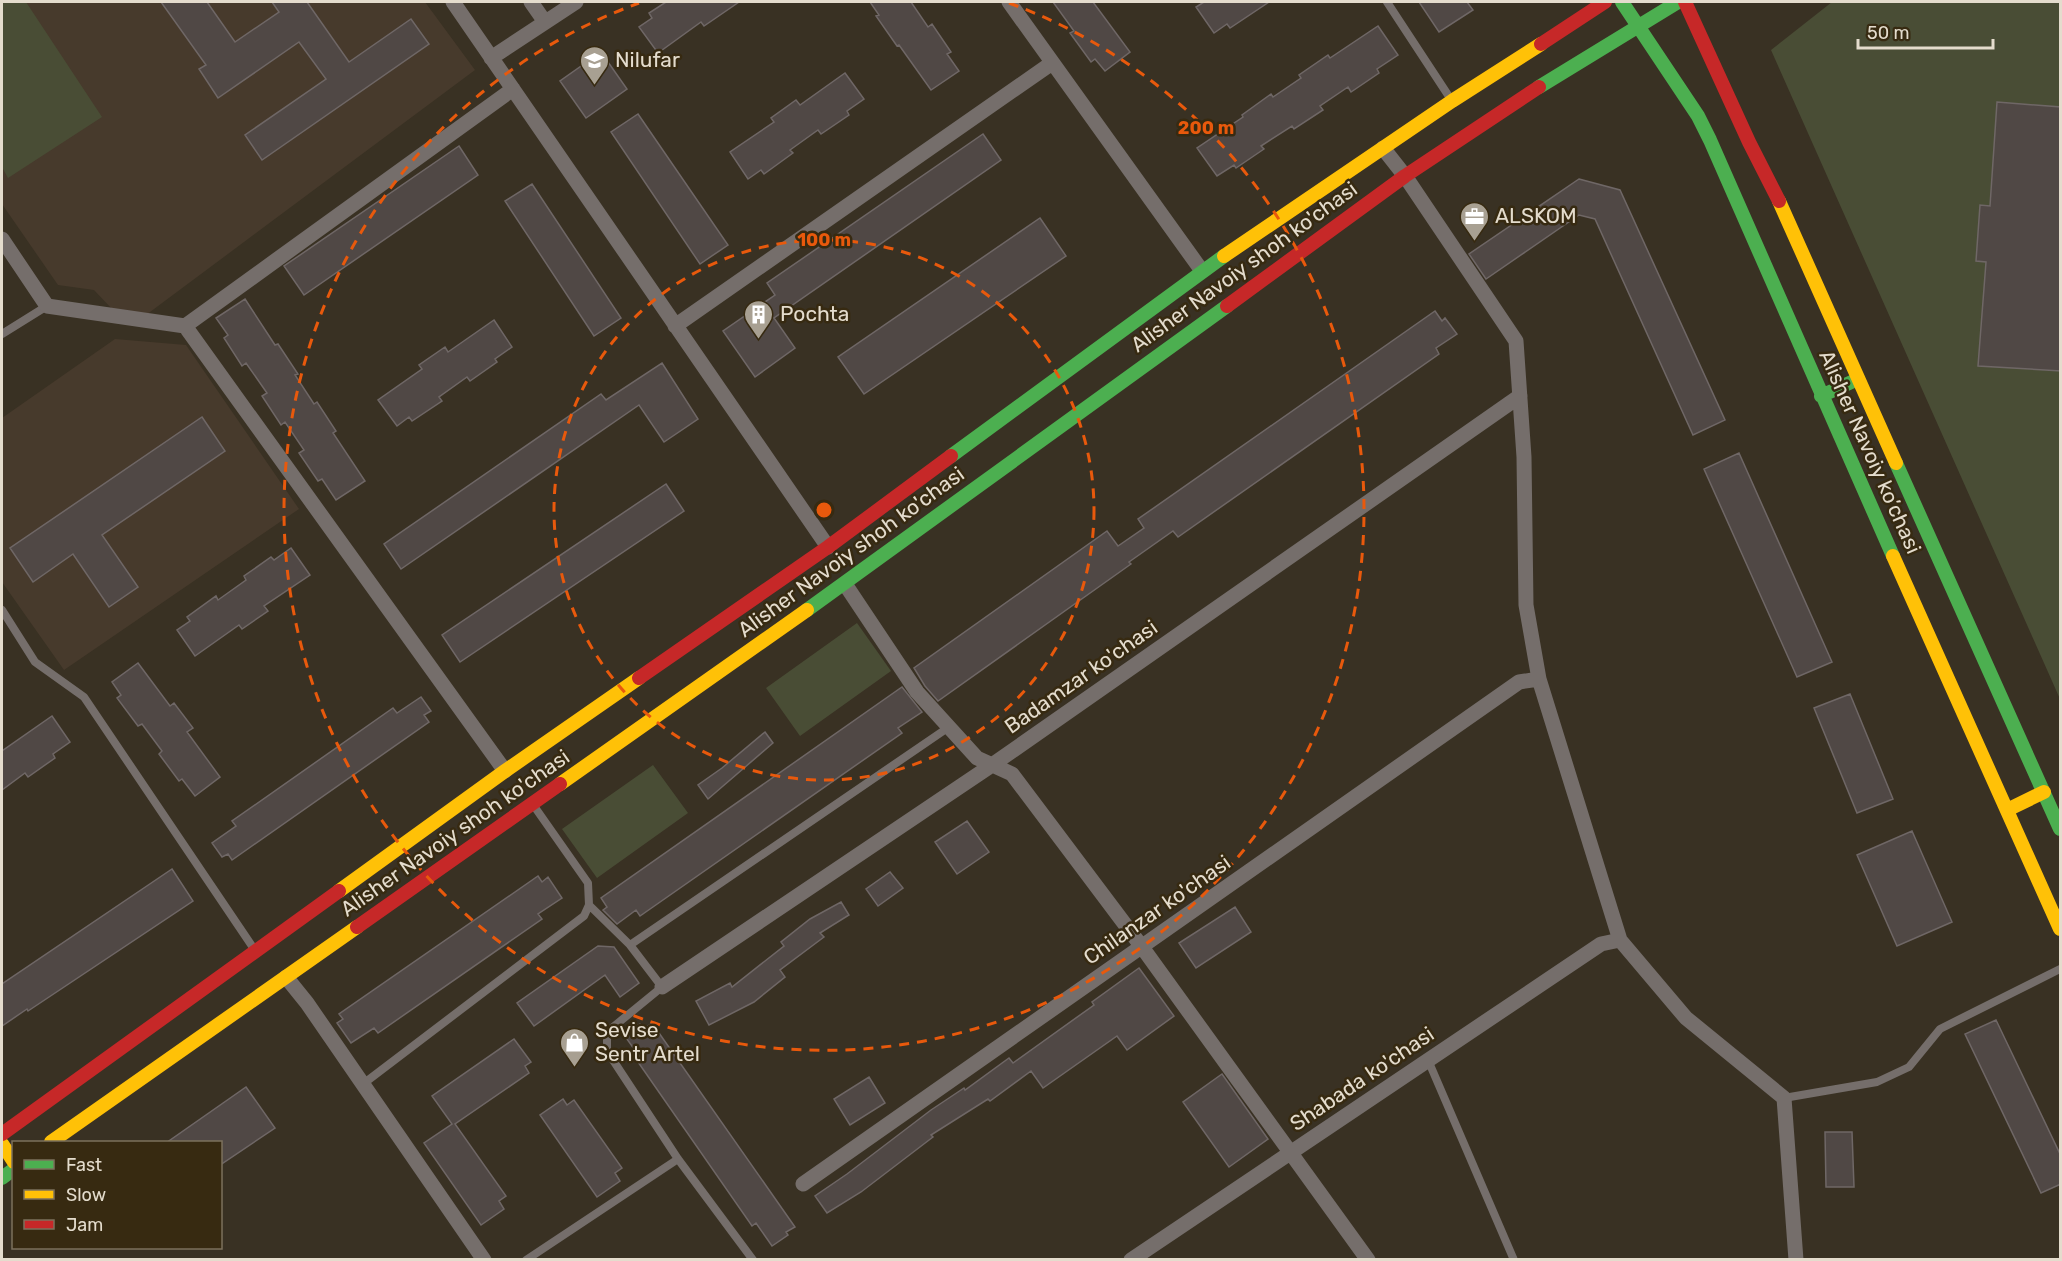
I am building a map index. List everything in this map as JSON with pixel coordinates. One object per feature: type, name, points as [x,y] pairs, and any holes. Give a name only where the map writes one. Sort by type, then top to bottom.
[{"type":"main road","name":"Alisher Navoiy shoh ko'chasi","points":[[2,1134],[505,771],[828,547],[1202,271],[1452,101],[1605,2]]},
{"type":"main road","name":"Alisher Navoiy ko’chasi","points":[[1622,2],[1698,116],[1710,140],[1821,396],[2061,929]]},
{"type":"main road","name":"Alisher Navoiy shoh ko'chasi","points":[[54,1141],[845,584],[1405,176],[1520,98],[1678,2]]},
{"type":"main road","name":"Alisher Navoiy ko’chasi","points":[[1685,2],[1749,142],[1767,175],[2060,825]]},
{"type":"main road","points":[[1821,396],[1858,379]]},
{"type":"main road","points":[[2007,810],[2044,792]]},
{"type":"main road","points":[[2,1144],[12,1159]]},
{"type":"street","points":[[453,2],[828,547]]},
{"type":"street","points":[[531,2],[545,22]]},
{"type":"street","points":[[491,57],[576,2]]},
{"type":"street","points":[[1009,2],[1202,271]]},
{"type":"street","points":[[675,326],[1052,63]]},
{"type":"street","points":[[2,238],[47,306],[185,326],[513,89]]},
{"type":"street","points":[[1383,148],[1405,176],[1516,341],[1524,458],[1526,605],[1539,679],[1620,940],[1686,1018],[1784,1098],[1796,1260]]},
{"type":"street","points":[[185,326],[505,771]]},
{"type":"street","name":"Badamzar ko'chasi","points":[[662,987],[992,765],[1520,396]]},
{"type":"street","points":[[845,584],[917,692],[977,758],[1012,774],[1142,947],[1368,1260]]},
{"type":"street","name":"Chilanzar ko'chasi","points":[[803,1184],[1519,682],[1539,679]]},
{"type":"street","name":"Shabada ko'chasi","points":[[1131,1260],[1601,944],[1620,940]]},
{"type":"street","points":[[286,977],[484,1260]]},
{"type":"lane","points":[[1387,2],[1452,101]]},
{"type":"lane","points":[[2,334],[47,306]]},
{"type":"lane","points":[[2,610],[35,662],[84,697],[254,950]]},
{"type":"lane","points":[[630,945],[949,727]]},
{"type":"lane","points":[[363,1084],[584,916],[589,905],[588,883],[532,804]]},
{"type":"lane","points":[[589,905],[630,945],[662,987],[608,1032],[607,1051],[678,1159],[753,1260]]},
{"type":"lane","points":[[1784,1098],[1876,1082],[1909,1066],[1940,1029],[2061,969]]},
{"type":"lane","points":[[1428,1060],[1514,1260]]},
{"type":"lane","points":[[526,1260],[678,1159]]},
{"type":"shaded area","points":[[2,2],[425,2],[475,70],[146,315],[112,309],[94,290],[58,285],[2,204]]},
{"type":"shaded area","points":[[115,339],[186,345],[299,509],[64,670],[2,582],[2,418]]},
{"type":"green space","points":[[2,2],[26,2],[102,117],[8,178],[2,167]]},
{"type":"green space","points":[[1832,2],[2060,2],[2060,699],[1771,50]]},
{"type":"green space","points":[[857,623],[891,671],[800,736],[766,688]]},
{"type":"green space","points":[[653,765],[688,813],[597,878],[562,829]]},
{"type":"building","points":[[161,2],[207,2],[235,42],[279,12],[272,2],[307,2],[349,62],[411,19],[429,44],[262,160],[245,135],[326,79],[299,42],[218,98],[199,69],[206,65]]},
{"type":"building","points":[[666,2],[739,2],[704,26],[701,22],[658,53],[639,27],[652,18],[649,13]]},
{"type":"building","points":[[870,2],[911,2],[928,27],[932,24],[951,52],[947,54],[959,71],[931,90],[876,16],[879,15]]},
{"type":"building","points":[[1053,2],[1093,2],[1130,52],[1105,71],[1095,59],[1091,62],[1070,33],[1074,31]]},
{"type":"building","points":[[1204,2],[1269,2],[1230,28],[1227,24],[1214,33],[1196,7]]},
{"type":"building","points":[[1419,2],[1467,2],[1473,10],[1439,32]]},
{"type":"building","points":[[1378,26],[1398,55],[1377,69],[1379,73],[1351,92],[1348,87],[1320,106],[1323,110],[1294,129],[1292,126],[1261,146],[1264,149],[1236,168],[1234,165],[1217,176],[1197,148],[1243,117],[1242,115],[1271,94],[1273,97],[1301,78],[1299,75],[1328,55],[1330,58]]},
{"type":"building","name":"Nilufar","points":[[601,52],[627,89],[586,118],[560,81]]},
{"type":"building","points":[[845,73],[864,99],[847,111],[849,115],[821,134],[818,130],[790,150],[793,153],[764,174],[761,170],[748,179],[730,152],[774,122],[771,118],[796,100],[800,105]]},
{"type":"building","points":[[1997,102],[2061,107],[2061,371],[1978,366],[1986,262],[1976,261],[1980,205],[1990,206]]},
{"type":"building","points":[[638,114],[728,245],[700,264],[611,132]]},
{"type":"building","points":[[983,134],[1001,160],[774,318],[795,348],[755,377],[723,331],[775,295],[767,283]]},
{"type":"building","points":[[459,146],[478,175],[304,295],[284,266]]},
{"type":"building","points":[[1579,179],[1620,190],[1725,420],[1693,435],[1595,219],[1579,215],[1486,279],[1469,254]]},
{"type":"building","points":[[532,184],[621,318],[594,336],[505,201]]},
{"type":"building","points":[[1040,218],[1066,256],[864,394],[838,357]]},
{"type":"building","points":[[245,299],[275,345],[278,344],[298,374],[295,375],[314,404],[317,402],[336,431],[333,433],[365,481],[336,500],[322,479],[318,481],[299,453],[304,450],[285,422],[281,425],[262,396],[267,393],[246,363],[242,366],[224,338],[228,335],[216,318]]},
{"type":"building","points":[[1435,311],[1442,321],[1445,318],[1457,334],[1436,348],[1439,354],[1178,537],[1173,531],[1129,562],[1131,564],[938,701],[925,686],[914,668],[1107,531],[1118,546],[1144,528],[1138,519]]},
{"type":"building","points":[[494,320],[512,347],[495,359],[497,362],[470,381],[467,377],[439,397],[442,401],[412,421],[409,417],[397,426],[378,400],[422,369],[419,365],[445,347],[448,352]]},
{"type":"building","points":[[662,363],[698,419],[664,442],[639,405],[401,569],[384,544],[601,394],[606,400]]},
{"type":"building","points":[[202,417],[225,451],[102,535],[138,587],[109,607],[73,554],[33,582],[10,548]]},
{"type":"building","points":[[1739,453],[1832,662],[1797,677],[1704,469]]},
{"type":"building","points":[[666,484],[684,511],[460,662],[442,635]]},
{"type":"building","points":[[291,548],[310,575],[264,606],[268,611],[242,629],[239,625],[195,656],[177,630],[190,621],[187,617],[216,596],[218,600],[246,580],[244,576],[271,557],[274,560]]},
{"type":"building","points":[[138,663],[170,706],[174,703],[193,728],[187,732],[220,777],[195,796],[182,779],[179,781],[159,754],[162,751],[142,724],[138,726],[117,698],[121,695],[112,682]]},
{"type":"building","points":[[902,687],[922,712],[898,728],[902,733],[640,916],[636,910],[617,924],[603,910],[607,907],[601,898]]},
{"type":"building","points":[[1850,694],[1893,799],[1857,813],[1814,708]]},
{"type":"building","points":[[421,697],[431,711],[424,715],[429,722],[232,860],[228,854],[222,857],[212,843],[236,826],[232,821],[393,708],[397,713]]},
{"type":"building","points":[[52,716],[70,742],[53,754],[55,758],[28,777],[25,773],[2,790],[2,751]]},
{"type":"building","points":[[765,732],[773,743],[708,799],[698,785]]},
{"type":"building","points":[[967,821],[989,852],[957,874],[935,842]]},
{"type":"building","points":[[1912,831],[1952,922],[1897,946],[1857,855]]},
{"type":"building","points":[[172,869],[193,901],[2,1026],[2,984]]},
{"type":"building","points":[[890,872],[903,888],[878,906],[866,889]]},
{"type":"building","points":[[538,876],[542,882],[548,877],[562,898],[538,914],[542,919],[378,1033],[374,1028],[351,1043],[337,1023],[343,1019],[339,1014]]},
{"type":"building","points":[[841,902],[849,915],[820,933],[824,937],[780,970],[785,977],[754,1002],[709,1025],[696,1001],[730,983],[732,987],[784,946],[781,942],[810,919]]},
{"type":"building","points":[[1235,907],[1251,932],[1196,968],[1179,943]]},
{"type":"building","points":[[598,946],[614,947],[639,983],[620,997],[605,975],[534,1026],[517,1003]]},
{"type":"building","points":[[1139,968],[1174,1016],[1127,1050],[1117,1036],[1043,1088],[1031,1071],[990,1101],[988,1099],[931,1135],[933,1137],[861,1192],[827,1213],[815,1196],[931,1110],[964,1088],[965,1090],[1009,1058],[1013,1063],[1094,1005],[1092,1002]]},
{"type":"building","points":[[1996,1020],[2061,1156],[2061,1184],[2041,1193],[1965,1034]]},
{"type":"building","points":[[652,1023],[795,1227],[786,1232],[788,1235],[772,1246],[756,1223],[752,1226],[638,1062],[642,1060],[624,1035],[640,1024],[644,1029]]},
{"type":"building","points":[[514,1039],[531,1062],[525,1066],[529,1073],[455,1124],[506,1196],[499,1201],[504,1209],[481,1225],[424,1143],[452,1124],[432,1096]]},
{"type":"building","points":[[1222,1074],[1268,1139],[1229,1167],[1183,1102]]},
{"type":"building","points":[[869,1077],[885,1103],[850,1125],[834,1099]]},
{"type":"building","points":[[246,1087],[275,1128],[222,1164],[222,1141],[169,1141]]},
{"type":"building","points":[[563,1099],[567,1105],[574,1100],[622,1168],[615,1173],[620,1181],[597,1197],[540,1115]]},
{"type":"building","points":[[1825,1132],[1852,1132],[1854,1187],[1826,1187]]},
{"type":"traffic: fast","points":[[1622,2],[1698,116],[1710,140],[1893,556]]},
{"type":"traffic: fast","points":[[1539,87],[1678,2]]},
{"type":"traffic: fast","points":[[951,456],[1224,256]]},
{"type":"traffic: fast","points":[[807,610],[1227,306]]},
{"type":"traffic: fast","points":[[1821,396],[1858,379]]},
{"type":"traffic: fast","points":[[1896,463],[2060,829]]},
{"type":"traffic: fast","points":[[2,1178],[12,1170]]},
{"type":"traffic: slow","points":[[1224,256],[1452,101],[1541,44]]},
{"type":"traffic: slow","points":[[1779,201],[1896,463]]},
{"type":"traffic: slow","points":[[1893,556],[2060,929]]},
{"type":"traffic: slow","points":[[560,784],[807,610]]},
{"type":"traffic: slow","points":[[339,891],[639,678]]},
{"type":"traffic: slow","points":[[2007,810],[2044,792]]},
{"type":"traffic: slow","points":[[52,1141],[357,927]]},
{"type":"traffic: slow","points":[[2,1144],[12,1159]]},
{"type":"traffic: jam","points":[[1541,44],[1605,2]]},
{"type":"traffic: jam","points":[[1685,2],[1749,142],[1779,201]]},
{"type":"traffic: jam","points":[[1227,306],[1405,176],[1539,87]]},
{"type":"traffic: jam","points":[[639,678],[828,547],[951,456]]},
{"type":"traffic: jam","points":[[357,927],[560,784]]},
{"type":"traffic: jam","points":[[2,1134],[339,891]]},
{"type":"place","name":"Nilufar","points":[[594,86]]},
{"type":"place","name":"ALSKOM","points":[[1474,242]]},
{"type":"place","name":"Pochta","points":[[759,340]]},
{"type":"place","name":"Sevise Sentr Artel","points":[[574,1068]]}]
